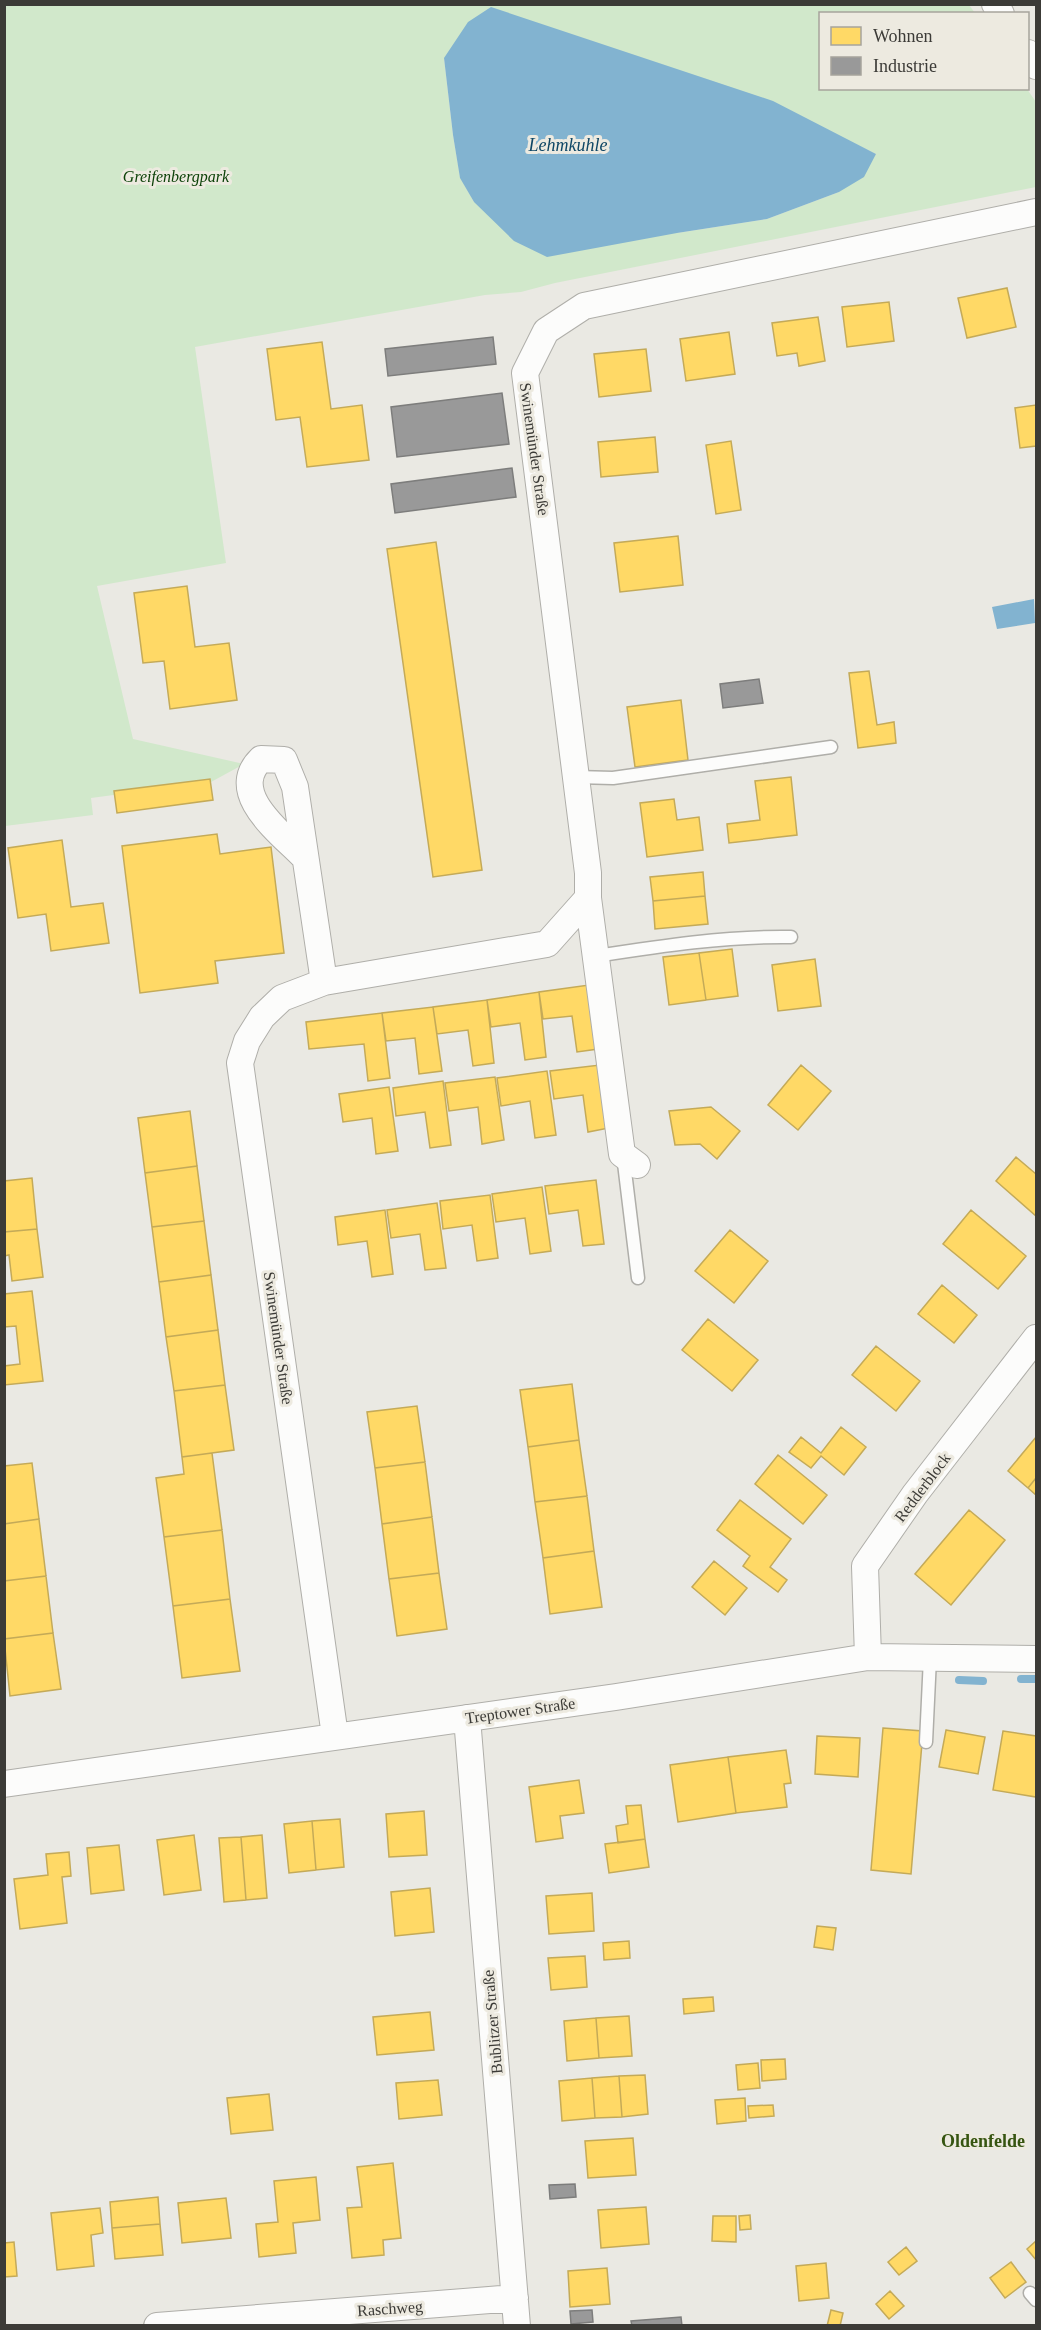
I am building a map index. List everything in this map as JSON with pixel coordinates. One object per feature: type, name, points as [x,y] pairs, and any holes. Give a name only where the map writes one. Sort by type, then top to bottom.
[{"type":"street","name":"Swinemünder Straße","points":[[630,1159],[588,898],[588,873],[525,373],[546,331],[584,306],[1036,212]]},
{"type":"street","points":[[304,857],[324,982]]},
{"type":"street","name":"Swinemünder Straße","points":[[334,1736],[240,1063],[247,1041],[262,1017],[282,998],[324,982],[547,944],[588,898]]},
{"type":"street","name":"Redderblock","points":[[868,1657],[865,1566],[915,1494],[1036,1338]]},
{"type":"street","name":"Treptower Straße","points":[[4,1784],[467,1718],[868,1657],[1036,1659]]},
{"type":"street","name":"Bublitzer Straße","points":[[467,1718],[517,2325]]},
{"type":"street","name":"Raschweg","points":[[157,2325],[515,2298]]},
{"type":"lane","points":[[576,777],[613,778],[831,747]]},
{"type":"lane","points":[[596,956],[734,938],[791,937]]},
{"type":"lane","points":[[630,1159],[638,1278]]},
{"type":"lane","points":[[926,1742],[930,1658]]},
{"type":"green space","name":"Greifenbergpark","points":[[4,5],[969,5],[974,12],[819,12],[819,90],[1028,90],[1036,102],[1036,187],[555,283],[521,292],[485,295],[195,347],[226,563],[97,586],[133,739],[244,764],[211,782],[91,798],[93,815],[5,826]],"holes":[[[444,58],[845,139],[876,154],[839,192],[767,219],[677,233],[474,202],[460,177]]]},
{"type":"water","name":"Lehmkuhle","points":[[491,7],[773,101],[876,154],[864,177],[839,192],[767,219],[547,257],[514,241],[474,202],[460,178],[444,58],[468,22]]},
{"type":"water","points":[[1034,599],[1035,623],[997,629],[992,607]]},
{"type":"building: Wohnen","points":[[1007,288],[1016,327],[967,338],[958,298]]},
{"type":"building: Wohnen","points":[[889,302],[894,341],[847,347],[842,307]]},
{"type":"building: Wohnen","points":[[818,317],[825,361],[799,366],[797,353],[777,356],[772,323]]},
{"type":"building: Wohnen","points":[[729,332],[735,374],[686,381],[680,339]]},
{"type":"building: Wohnen","points":[[322,342],[331,409],[362,405],[369,460],[307,467],[300,417],[276,420],[267,349]]},
{"type":"building: Wohnen","points":[[646,349],[651,391],[599,397],[594,354]]},
{"type":"building: Wohnen","points":[[1036,405],[1036,446],[1020,448],[1015,408]]},
{"type":"building: Wohnen","points":[[655,437],[658,472],[601,477],[598,442]]},
{"type":"building: Wohnen","points":[[731,441],[741,510],[716,514],[706,445]]},
{"type":"building: Wohnen","points":[[678,536],[683,585],[620,592],[614,543]]},
{"type":"building: Wohnen","points":[[436,542],[482,870],[433,877],[387,549]]},
{"type":"building: Wohnen","points":[[187,586],[195,647],[229,643],[237,700],[170,709],[164,661],[143,663],[134,593]]},
{"type":"building: Wohnen","points":[[869,671],[877,725],[894,722],[896,743],[858,748],[849,673]]},
{"type":"building: Wohnen","points":[[681,700],[688,760],[635,767],[627,707]]},
{"type":"building: Wohnen","points":[[791,777],[797,835],[729,843],[727,824],[760,820],[755,781]]},
{"type":"building: Wohnen","points":[[210,779],[213,800],[117,813],[114,791]]},
{"type":"building: Wohnen","points":[[674,799],[677,820],[699,817],[703,850],[647,857],[640,803]]},
{"type":"building: Wohnen","points":[[217,834],[220,854],[271,847],[284,953],[215,961],[218,983],[140,993],[122,846]]},
{"type":"building: Wohnen","points":[[62,840],[71,907],[103,903],[109,943],[51,951],[46,914],[18,918],[8,848]]},
{"type":"building: Wohnen","points":[[703,872],[705,896],[653,901],[650,877]]},
{"type":"building: Wohnen","points":[[705,896],[708,924],[655,929],[653,901]]},
{"type":"building: Wohnen","points":[[732,949],[738,996],[706,1000],[699,953]]},
{"type":"building: Wohnen","points":[[699,953],[706,1000],[669,1005],[663,957]]},
{"type":"building: Wohnen","points":[[815,959],[821,1006],[778,1011],[772,965]]},
{"type":"building: Wohnen","points":[[589,985],[598,1049],[577,1052],[572,1016],[543,1019],[539,992]]},
{"type":"building: Wohnen","points":[[539,992],[546,1057],[525,1060],[520,1023],[491,1027],[487,1000]]},
{"type":"building: Wohnen","points":[[487,1000],[494,1063],[473,1066],[468,1030],[437,1034],[433,1007]]},
{"type":"building: Wohnen","points":[[433,1007],[442,1071],[419,1074],[415,1038],[386,1041],[382,1013]]},
{"type":"building: Wohnen","points":[[382,1013],[390,1078],[368,1081],[364,1044],[309,1049],[306,1022]]},
{"type":"building: Wohnen","points":[[600,1065],[609,1128],[588,1132],[583,1095],[554,1099],[550,1071]]},
{"type":"building: Wohnen","points":[[801,1065],[831,1091],[798,1130],[768,1105]]},
{"type":"building: Wohnen","points":[[547,1071],[556,1135],[535,1138],[530,1101],[501,1106],[497,1078]]},
{"type":"building: Wohnen","points":[[495,1077],[504,1140],[482,1144],[478,1107],[449,1111],[445,1083]]},
{"type":"building: Wohnen","points":[[443,1081],[451,1145],[430,1148],[425,1112],[396,1116],[393,1088]]},
{"type":"building: Wohnen","points":[[389,1087],[398,1151],[376,1154],[372,1118],[343,1122],[339,1094]]},
{"type":"building: Wohnen","points":[[711,1107],[740,1131],[717,1159],[700,1144],[675,1145],[669,1111]]},
{"type":"building: Wohnen","points":[[190,1111],[197,1166],[145,1173],[138,1118]]},
{"type":"building: Wohnen","points":[[1016,1157],[1036,1174],[1036,1216],[996,1181]]},
{"type":"building: Wohnen","points":[[197,1166],[204,1221],[152,1227],[145,1173]]},
{"type":"building: Wohnen","points":[[32,1178],[37,1229],[5,1232],[4,1181]]},
{"type":"building: Wohnen","points":[[596,1180],[604,1244],[583,1246],[578,1210],[549,1214],[545,1186]]},
{"type":"building: Wohnen","points":[[542,1187],[551,1251],[530,1254],[525,1218],[496,1222],[492,1194]]},
{"type":"building: Wohnen","points":[[490,1195],[498,1258],[477,1261],[472,1225],[443,1229],[440,1201]]},
{"type":"building: Wohnen","points":[[437,1203],[446,1268],[425,1270],[420,1234],[391,1238],[387,1210]]},
{"type":"building: Wohnen","points":[[385,1210],[393,1274],[372,1277],[367,1241],[338,1245],[335,1217]]},
{"type":"building: Wohnen","points":[[971,1210],[1026,1256],[998,1289],[943,1244]]},
{"type":"building: Wohnen","points":[[204,1221],[211,1275],[159,1282],[152,1227]]},
{"type":"building: Wohnen","points":[[37,1229],[43,1277],[12,1281],[9,1255],[4,1256],[4,1232]]},
{"type":"building: Wohnen","points":[[730,1230],[768,1261],[734,1303],[695,1271]]},
{"type":"building: Wohnen","points":[[211,1275],[218,1330],[166,1337],[159,1282]]},
{"type":"building: Wohnen","points":[[942,1285],[977,1315],[954,1343],[918,1314]]},
{"type":"building: Wohnen","points":[[32,1291],[43,1381],[4,1385],[4,1366],[20,1364],[16,1326],[4,1327],[4,1294]]},
{"type":"building: Wohnen","points":[[708,1319],[758,1360],[732,1391],[682,1350]]},
{"type":"building: Wohnen","points":[[218,1330],[225,1385],[174,1391],[166,1337]]},
{"type":"building: Wohnen","points":[[876,1346],[920,1381],[896,1411],[852,1375]]},
{"type":"building: Wohnen","points":[[572,1384],[579,1440],[528,1447],[520,1390]]},
{"type":"building: Wohnen","points":[[225,1385],[234,1450],[182,1457],[174,1391]]},
{"type":"building: Wohnen","points":[[417,1406],[425,1462],[375,1468],[367,1412]]},
{"type":"building: Wohnen","points":[[841,1427],[866,1447],[844,1475],[821,1456],[811,1468],[789,1452],[801,1437],[821,1453]]},
{"type":"building: Wohnen","points":[[1036,1437],[1036,1478],[1028,1488],[1008,1471]]},
{"type":"building: Wohnen","points":[[579,1440],[587,1496],[535,1502],[528,1447]]},
{"type":"building: Wohnen","points":[[212,1453],[222,1530],[164,1537],[156,1478],[184,1474],[182,1457]]},
{"type":"building: Wohnen","points":[[778,1455],[827,1495],[803,1524],[755,1484]]},
{"type":"building: Wohnen","points":[[425,1462],[432,1517],[382,1524],[375,1468]]},
{"type":"building: Wohnen","points":[[32,1463],[39,1519],[4,1524],[4,1466]]},
{"type":"building: Wohnen","points":[[1036,1478],[1036,1495],[1028,1488]]},
{"type":"building: Wohnen","points":[[587,1496],[594,1551],[543,1558],[535,1502]]},
{"type":"building: Wohnen","points":[[740,1500],[791,1539],[770,1567],[787,1580],[778,1592],[743,1566],[750,1556],[717,1530]]},
{"type":"building: Wohnen","points":[[969,1510],[1005,1540],[951,1605],[915,1574]]},
{"type":"building: Wohnen","points":[[432,1517],[439,1573],[389,1579],[382,1524]]},
{"type":"building: Wohnen","points":[[39,1519],[46,1576],[4,1581],[4,1524]]},
{"type":"building: Wohnen","points":[[222,1530],[230,1599],[173,1606],[164,1537]]},
{"type":"building: Wohnen","points":[[594,1551],[602,1607],[550,1614],[543,1558]]},
{"type":"building: Wohnen","points":[[714,1561],[747,1588],[725,1615],[692,1587]]},
{"type":"building: Wohnen","points":[[439,1573],[447,1629],[397,1636],[389,1579]]},
{"type":"building: Wohnen","points":[[46,1576],[53,1633],[4,1639],[4,1581]]},
{"type":"building: Wohnen","points":[[230,1599],[240,1671],[182,1678],[173,1606]]},
{"type":"building: Wohnen","points":[[53,1633],[61,1689],[10,1696],[4,1639]]},
{"type":"building: Wohnen","points":[[883,1728],[923,1731],[911,1874],[871,1870]]},
{"type":"building: Wohnen","points":[[946,1730],[985,1737],[978,1774],[939,1767]]},
{"type":"building: Wohnen","points":[[1003,1731],[1036,1736],[1036,1797],[993,1790]]},
{"type":"building: Wohnen","points":[[817,1736],[860,1738],[858,1777],[815,1774]]},
{"type":"building: Wohnen","points":[[786,1750],[791,1783],[784,1784],[787,1807],[736,1813],[728,1757]]},
{"type":"building: Wohnen","points":[[728,1757],[736,1813],[678,1822],[670,1765]]},
{"type":"building: Wohnen","points":[[579,1780],[584,1813],[560,1816],[563,1838],[536,1842],[529,1787]]},
{"type":"building: Wohnen","points":[[641,1805],[645,1839],[618,1843],[616,1826],[628,1824],[626,1806]]},
{"type":"building: Wohnen","points":[[424,1811],[427,1855],[389,1857],[386,1814]]},
{"type":"building: Wohnen","points":[[340,1819],[344,1867],[316,1870],[312,1821]]},
{"type":"building: Wohnen","points":[[312,1821],[316,1870],[289,1873],[284,1824]]},
{"type":"building: Wohnen","points":[[194,1835],[201,1890],[164,1895],[157,1840]]},
{"type":"building: Wohnen","points":[[262,1835],[267,1898],[246,1900],[241,1837]]},
{"type":"building: Wohnen","points":[[241,1837],[246,1900],[224,1902],[219,1838]]},
{"type":"building: Wohnen","points":[[645,1839],[649,1867],[609,1873],[605,1844]]},
{"type":"building: Wohnen","points":[[119,1845],[124,1890],[91,1894],[87,1848]]},
{"type":"building: Wohnen","points":[[69,1852],[71,1876],[62,1877],[67,1923],[20,1929],[14,1879],[48,1875],[46,1854]]},
{"type":"building: Wohnen","points":[[430,1888],[434,1932],[395,1936],[391,1892]]},
{"type":"building: Wohnen","points":[[592,1893],[594,1931],[549,1934],[546,1896]]},
{"type":"building: Wohnen","points":[[817,1926],[836,1928],[833,1950],[814,1947]]},
{"type":"building: Wohnen","points":[[629,1941],[630,1958],[604,1960],[603,1943]]},
{"type":"building: Wohnen","points":[[585,1956],[587,1987],[551,1990],[548,1958]]},
{"type":"building: Wohnen","points":[[713,1997],[714,2011],[684,2014],[683,1999]]},
{"type":"building: Wohnen","points":[[430,2012],[434,2050],[377,2055],[373,2017]]},
{"type":"building: Wohnen","points":[[629,2016],[632,2056],[599,2058],[596,2018]]},
{"type":"building: Wohnen","points":[[596,2018],[599,2058],[567,2061],[564,2021]]},
{"type":"building: Wohnen","points":[[785,2059],[786,2079],[762,2081],[761,2060]]},
{"type":"building: Wohnen","points":[[758,2063],[760,2088],[738,2090],[736,2065]]},
{"type":"building: Wohnen","points":[[645,2075],[648,2114],[622,2117],[619,2076]]},
{"type":"building: Wohnen","points":[[619,2076],[622,2117],[595,2118],[592,2078]]},
{"type":"building: Wohnen","points":[[592,2078],[595,2118],[562,2121],[559,2081]]},
{"type":"building: Wohnen","points":[[438,2080],[442,2115],[399,2119],[396,2083]]},
{"type":"building: Wohnen","points":[[269,2094],[273,2130],[231,2134],[227,2098]]},
{"type":"building: Wohnen","points":[[745,2098],[746,2121],[717,2124],[715,2100]]},
{"type":"building: Wohnen","points":[[773,2105],[774,2116],[749,2118],[748,2106]]},
{"type":"building: Wohnen","points":[[633,2138],[636,2175],[588,2178],[585,2141]]},
{"type":"building: Wohnen","points":[[393,2163],[401,2238],[383,2240],[384,2255],[352,2258],[347,2208],[362,2207],[357,2167]]},
{"type":"building: Wohnen","points":[[316,2177],[320,2220],[293,2223],[296,2253],[259,2257],[256,2224],[278,2222],[274,2181]]},
{"type":"building: Wohnen","points":[[158,2197],[160,2224],[112,2228],[110,2202]]},
{"type":"building: Wohnen","points":[[226,2198],[231,2238],[182,2243],[178,2203]]},
{"type":"building: Wohnen","points":[[646,2207],[649,2244],[601,2248],[598,2210]]},
{"type":"building: Wohnen","points":[[100,2208],[103,2233],[91,2235],[94,2266],[57,2270],[51,2213]]},
{"type":"building: Wohnen","points":[[750,2215],[751,2229],[740,2230],[739,2216]]},
{"type":"building: Wohnen","points":[[713,2216],[736,2216],[736,2242],[712,2241]]},
{"type":"building: Wohnen","points":[[160,2224],[163,2255],[115,2259],[112,2228]]},
{"type":"building: Wohnen","points":[[1036,2241],[1036,2260],[1027,2249]]},
{"type":"building: Wohnen","points":[[14,2242],[17,2276],[4,2277],[4,2243]]},
{"type":"building: Wohnen","points":[[906,2247],[917,2261],[899,2275],[888,2262]]},
{"type":"building: Wohnen","points":[[1011,2262],[1026,2282],[1005,2298],[990,2278]]},
{"type":"building: Wohnen","points":[[826,2263],[829,2298],[799,2301],[796,2266]]},
{"type":"building: Wohnen","points":[[607,2268],[610,2304],[570,2307],[568,2271]]},
{"type":"building: Wohnen","points":[[890,2291],[904,2306],[889,2319],[876,2304]]},
{"type":"building: Wohnen","points":[[831,2310],[843,2313],[840,2326],[827,2326]]},
{"type":"building: Industrie","points":[[493,337],[496,364],[388,376],[385,349]]},
{"type":"building: Industrie","points":[[502,393],[509,444],[397,457],[391,407]]},
{"type":"building: Industrie","points":[[512,468],[516,497],[395,513],[391,484]]},
{"type":"building: Industrie","points":[[759,679],[763,703],[723,708],[720,684]]},
{"type":"building: Industrie","points":[[575,2184],[576,2197],[550,2199],[549,2185]]},
{"type":"building: Industrie","points":[[592,2310],[593,2322],[571,2324],[570,2311]]},
{"type":"building: Industrie","points":[[681,2317],[682,2326],[632,2326],[631,2321]]},
{"type":"waterway","points":[[1021,1679],[1036,1679]]},
{"type":"waterway","points":[[959,1680],[983,1681]]},
{"type":"district","name":"Oldenfelde","points":[[983,2141]]}]
